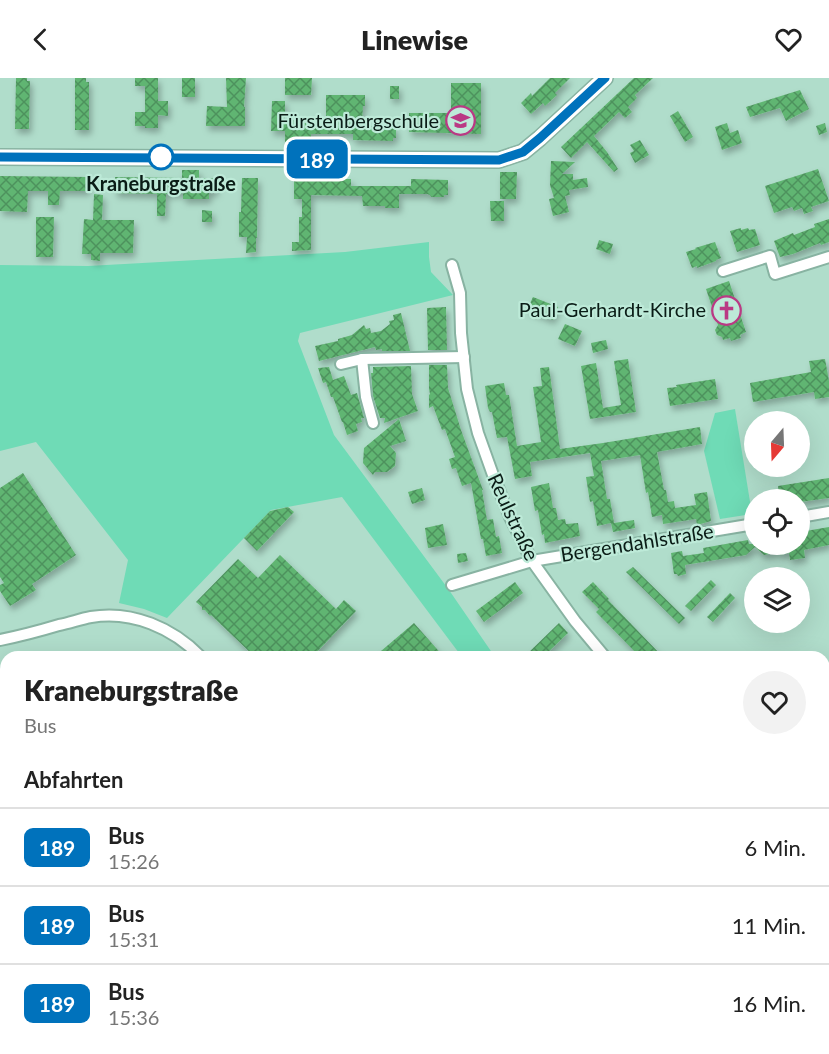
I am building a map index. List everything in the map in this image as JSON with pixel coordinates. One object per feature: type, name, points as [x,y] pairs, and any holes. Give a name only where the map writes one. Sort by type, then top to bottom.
[{"type":"street","points":[[0,157],[499,160],[523,152],[605,78]]},
{"type":"street","points":[[723,271],[770,256],[776,274],[829,257]]},
{"type":"street","name":"Reulstraße","points":[[452,265],[460,293],[461,333],[467,389],[481,441],[510,517],[532,561],[575,621],[600,651]]},
{"type":"street","points":[[341,364],[362,359],[464,357]]},
{"type":"street","points":[[362,359],[366,398],[373,423]]},
{"type":"street","points":[[810,515],[829,512]]},
{"type":"street","name":"Bergendahlstraße","points":[[452,585],[532,561],[744,526]]},
{"type":"street","points":[[0,640],[91,617],[120,617],[139,619],[168,631],[194,651]]},
{"type":"green space","points":[[429,242],[431,272],[453,295],[300,333],[298,341],[334,435],[449,590],[491,651],[458,651],[342,497],[271,510],[167,618],[119,603],[128,560],[36,442],[0,451],[0,265],[88,266],[345,252]]},
{"type":"green space","points":[[735,409],[744,477],[746,477],[748,489],[744,489],[744,515],[720,519],[704,451],[715,413]]},
{"type":"building","points":[[16,78],[27,78],[27,81],[30,81],[29,129],[15,129]]},
{"type":"building","points":[[75,78],[86,78],[86,82],[89,82],[89,130],[75,130]]},
{"type":"building","points":[[135,78],[158,78],[158,101],[168,101],[168,116],[158,115],[158,128],[135,126],[135,112],[145,112],[145,86],[135,86]]},
{"type":"building","points":[[182,78],[195,78],[195,97],[182,97]]},
{"type":"building","points":[[226,78],[246,78],[245,126],[206,126],[207,106],[227,107]]},
{"type":"building","points":[[285,78],[312,78],[311,95],[285,95]]},
{"type":"building","points":[[550,78],[570,78],[555,93],[557,95],[545,106],[543,103],[531,114],[521,103],[531,93],[532,96]]},
{"type":"building","points":[[634,78],[653,78],[635,95],[637,98],[628,107],[632,112],[625,118],[619,112],[594,136],[618,169],[614,172],[587,142],[571,158],[561,147]]},
{"type":"building","points":[[451,83],[481,83],[481,134],[409,132],[409,113],[451,113]]},
{"type":"building","points":[[390,86],[399,86],[399,99],[390,99]]},
{"type":"building","points":[[800,90],[809,109],[786,121],[780,108],[750,117],[746,107]]},
{"type":"building","points":[[326,95],[365,95],[362,123],[366,123],[366,126],[393,126],[396,128],[396,138],[393,138],[393,141],[353,140],[353,134],[311,134],[311,142],[285,142],[285,131],[271,131],[272,101],[285,101],[285,120],[323,123],[323,119],[326,119]]},
{"type":"building","points":[[678,111],[693,137],[685,142],[670,116]]},
{"type":"building","points":[[727,123],[730,133],[738,130],[742,143],[722,150],[715,127]]},
{"type":"building","points":[[825,123],[827,132],[819,135],[816,126]]},
{"type":"building","points":[[640,140],[649,155],[635,163],[630,153],[634,151],[630,145]]},
{"type":"building","points":[[551,161],[575,162],[562,174],[573,174],[573,180],[587,178],[588,187],[569,190],[570,195],[565,196],[569,212],[553,216],[549,199],[554,198],[550,185]]},
{"type":"building","points":[[818,169],[829,201],[811,207],[813,211],[804,214],[802,208],[794,211],[792,207],[774,213],[765,186]]},
{"type":"building","points":[[182,170],[199,170],[199,178],[216,178],[216,192],[209,192],[209,199],[183,199],[183,193],[166,194],[165,216],[157,216],[157,194],[115,193],[115,177],[182,178]]},
{"type":"building","points":[[294,171],[306,171],[306,179],[351,179],[351,186],[411,186],[411,179],[448,180],[448,195],[431,197],[427,194],[399,194],[399,208],[385,208],[385,206],[363,206],[362,196],[311,195],[311,250],[292,251],[292,242],[299,242],[299,217],[302,217],[302,199],[294,199]]},
{"type":"building","points":[[500,172],[517,172],[516,199],[500,199]]},
{"type":"building","points":[[0,176],[89,177],[88,191],[60,191],[59,205],[48,205],[48,191],[28,191],[27,212],[0,211]]},
{"type":"building","points":[[242,178],[258,178],[256,252],[246,253],[247,237],[239,237]]},
{"type":"building","points":[[94,194],[103,195],[102,220],[134,220],[133,253],[100,253],[100,261],[91,260],[91,254],[82,254],[84,219],[93,220]]},
{"type":"building","points":[[490,201],[504,201],[504,221],[491,221]]},
{"type":"building","points":[[202,210],[212,211],[212,222],[202,222]]},
{"type":"building","points":[[36,217],[54,217],[53,257],[36,257]]},
{"type":"building","points":[[829,219],[829,242],[780,257],[774,241],[815,227],[814,224]]},
{"type":"building","points":[[741,228],[741,230],[755,229],[760,245],[737,252],[730,231]]},
{"type":"building","points":[[599,240],[613,244],[610,254],[596,249]]},
{"type":"building","points":[[715,242],[721,258],[692,268],[686,252]]},
{"type":"building","name":"Paul-Gerhardt-Kirche","points":[[729,281],[746,332],[740,335],[741,338],[731,341],[730,338],[723,340],[717,335],[715,330],[718,325],[706,289]]},
{"type":"building","points":[[533,297],[558,307],[553,320],[527,310]]},
{"type":"building","points":[[446,307],[447,350],[428,350],[427,308]]},
{"type":"building","points":[[401,313],[410,351],[382,351],[382,349],[376,350],[375,347],[319,361],[315,346],[352,335],[364,325],[366,329],[370,328],[371,333],[381,331],[390,324],[389,321],[394,320],[393,315]]},
{"type":"building","points":[[565,324],[582,331],[575,346],[558,339]]},
{"type":"building","points":[[606,340],[608,349],[593,353],[591,343]]},
{"type":"building","points":[[628,359],[636,412],[590,419],[581,366],[596,363],[603,408],[621,405],[614,361]]},
{"type":"building","points":[[825,359],[829,397],[815,399],[814,392],[753,402],[750,383],[811,372],[809,361]]},
{"type":"building","points":[[429,365],[447,365],[448,388],[483,490],[487,520],[493,519],[502,553],[486,556],[471,483],[462,486],[456,468],[452,469],[449,459],[455,457],[445,429],[442,430],[433,406],[429,408]]},
{"type":"building","points":[[411,366],[412,394],[418,411],[384,423],[385,418],[380,418],[373,396],[371,373],[373,373],[373,367]]},
{"type":"building","points":[[329,367],[333,380],[344,376],[351,395],[357,393],[364,418],[361,418],[362,422],[356,424],[358,431],[347,435],[333,397],[331,397],[326,382],[323,383],[318,368]]},
{"type":"building","points":[[549,367],[560,449],[700,427],[702,444],[657,452],[668,502],[674,501],[675,508],[696,505],[694,494],[707,492],[711,521],[697,525],[696,519],[663,524],[662,515],[652,517],[640,455],[601,461],[607,499],[610,499],[614,523],[634,520],[635,528],[613,532],[611,523],[597,526],[586,477],[594,476],[590,453],[530,462],[532,476],[515,479],[507,437],[497,438],[492,412],[488,408],[485,386],[504,383],[506,395],[509,395],[517,446],[541,442],[533,387],[542,386],[540,368]]},
{"type":"building","points":[[715,379],[718,399],[670,406],[667,388]]},
{"type":"building","points":[[399,419],[406,441],[390,446],[396,453],[395,466],[387,472],[375,472],[373,475],[363,463],[364,448]]},
{"type":"building","points":[[23,473],[76,555],[32,584],[36,590],[10,606],[0,591],[0,585],[4,583],[0,577],[0,488]]},
{"type":"building","points":[[829,478],[829,498],[810,501],[810,489],[778,489],[778,486]]},
{"type":"building","points":[[549,483],[553,508],[556,508],[558,520],[565,519],[566,524],[578,523],[580,536],[545,543],[538,510],[535,511],[531,487]]},
{"type":"building","points":[[422,488],[425,500],[412,504],[408,492]]},
{"type":"building","points":[[288,507],[294,512],[257,551],[244,538],[270,511]]},
{"type":"building","points":[[443,524],[447,545],[428,548],[425,528]]},
{"type":"building","points":[[829,527],[829,545],[810,549],[810,530]]},
{"type":"building","points":[[744,541],[744,555],[746,555],[685,565],[686,574],[678,576],[674,574],[671,553],[682,551],[683,556],[704,553],[703,548]]},
{"type":"building","points":[[466,553],[468,561],[458,563],[457,554]]},
{"type":"building","points":[[280,555],[336,609],[344,600],[356,611],[318,651],[249,651],[196,602],[238,559],[258,578]]},
{"type":"building","points":[[789,555],[805,555],[805,558],[790,560]]},
{"type":"building","points":[[633,567],[685,618],[679,624],[626,572]]},
{"type":"building","points":[[711,580],[716,585],[691,611],[685,606]]},
{"type":"building","points":[[515,582],[523,593],[484,622],[476,611]]},
{"type":"building","points":[[593,582],[657,651],[634,651],[596,612],[599,609],[582,592]]},
{"type":"building","points":[[730,593],[735,598],[713,622],[707,617]]},
{"type":"building","points":[[414,623],[439,651],[381,651]]},
{"type":"building","points":[[559,623],[568,633],[549,651],[530,651]]},
{"type":"bus line","name":"189","points":[[0,157],[499,160],[523,152],[605,78]]},
{"type":"place","name":"Fürstenbergschule","points":[[460,121]]},
{"type":"place","name":"Kraneburgstraße","points":[[161,157]]},
{"type":"place","name":"Paul-Gerhardt-Kirche","points":[[727,310]]}]
